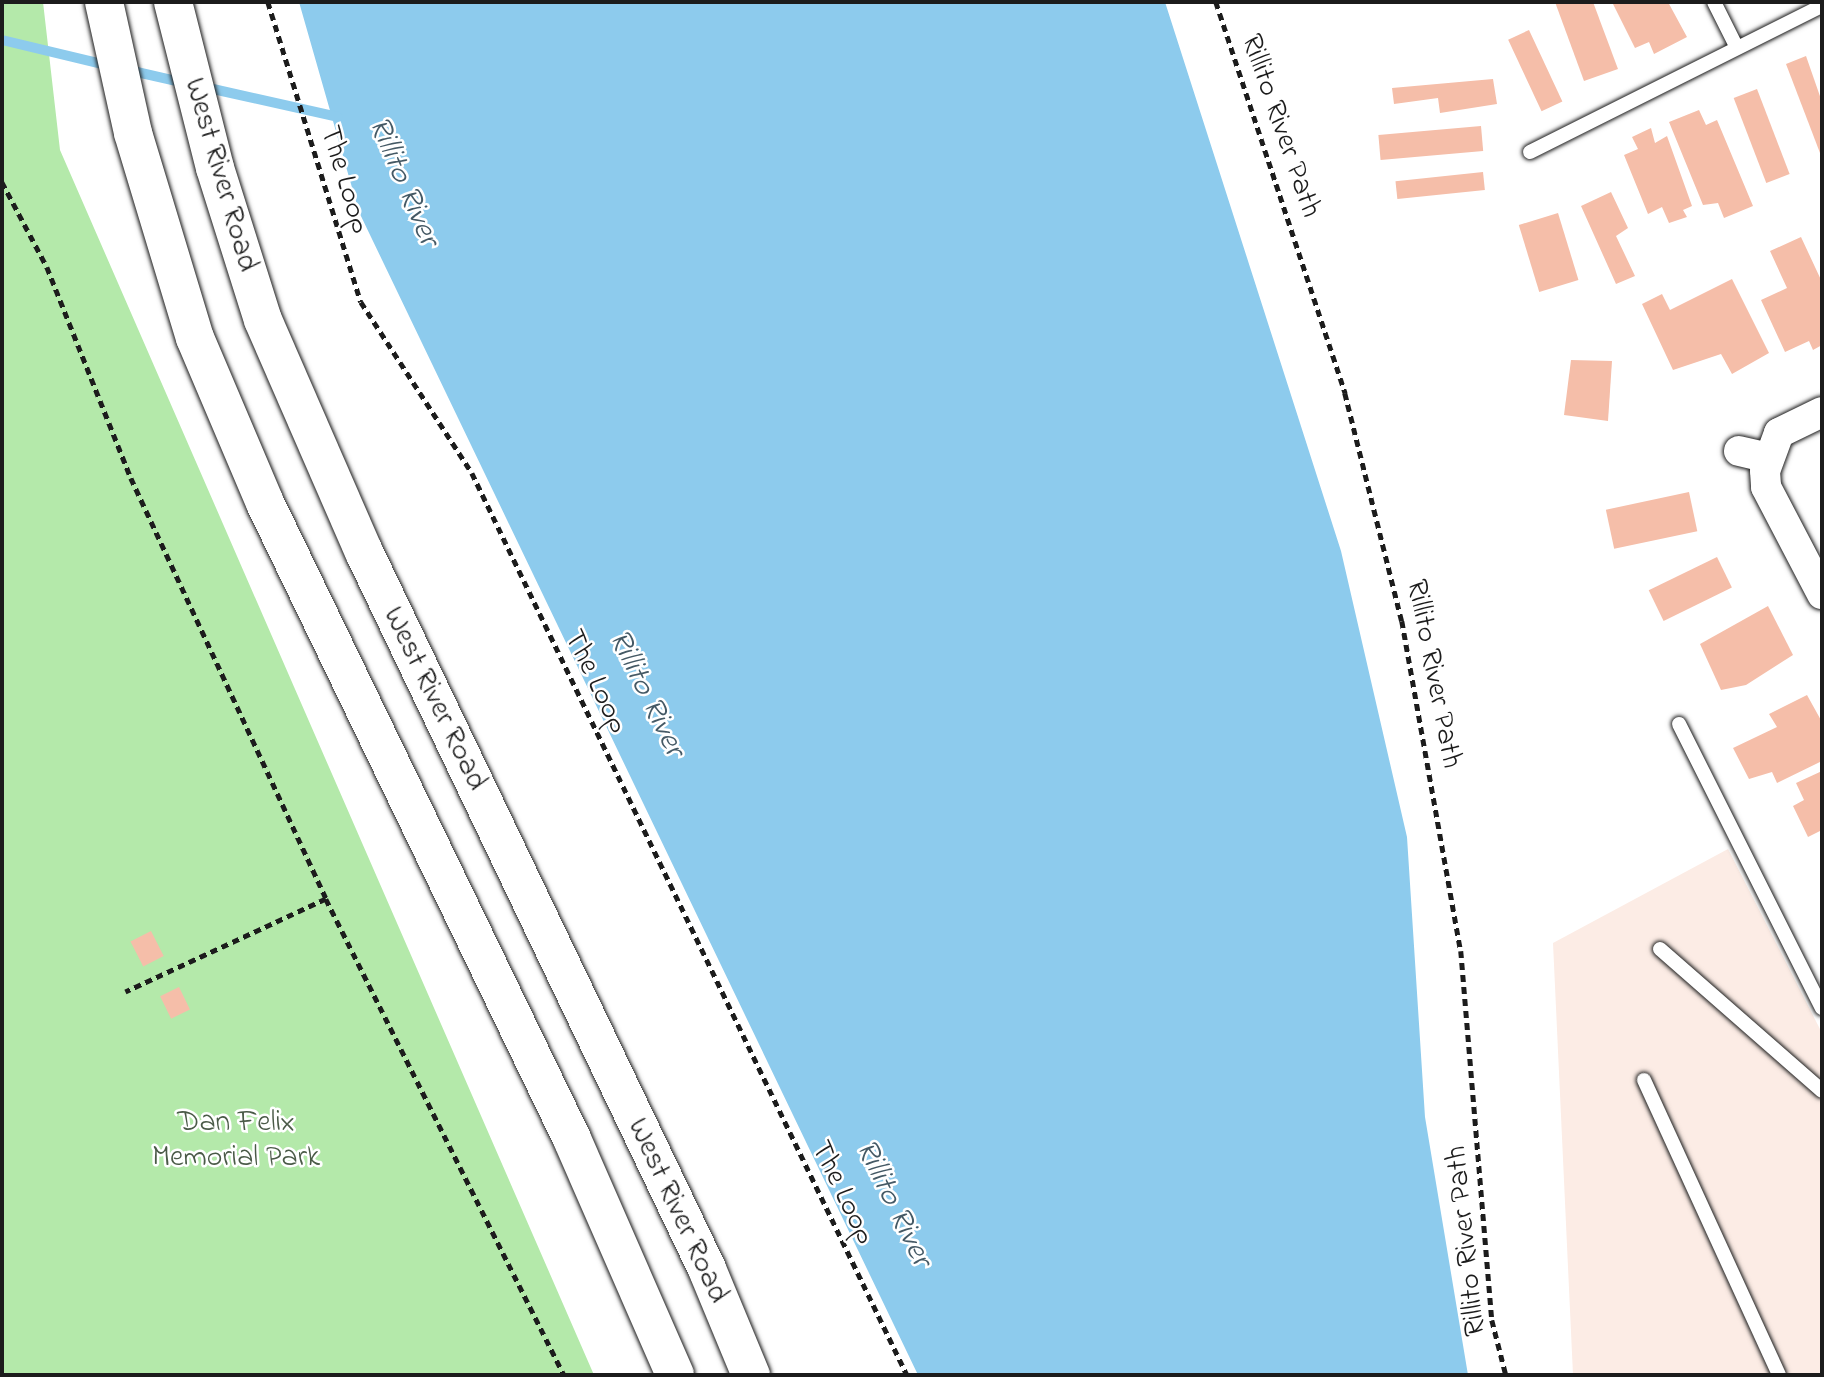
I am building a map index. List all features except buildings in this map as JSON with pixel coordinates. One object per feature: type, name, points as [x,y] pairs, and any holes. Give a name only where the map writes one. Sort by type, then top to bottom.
[{"type":"main road","points":[[106,11],[133,133],[195,338],[265,503],[572,1139],[675,1375]]},
{"type":"main road","name":"West River Road","points":[[176,20],[212,158],[263,320],[364,552],[707,1269],[751,1375]]},
{"type":"street","points":[[1822,412],[1779,433],[1752,454],[1766,487],[1822,594]]},
{"type":"lane","points":[[1714,2],[1737,48]]},
{"type":"lane","points":[[1530,152],[1822,6]]},
{"type":"lane","points":[[1679,724],[1822,1009]]},
{"type":"lane","points":[[1660,949],[1822,1091]]},
{"type":"lane","points":[[1644,1080],[1779,1375]]},
{"type":"path","name":"The Loop","points":[[268,2],[333,220],[362,302],[472,473],[907,1375]]},
{"type":"path","name":"Rillito River Path","points":[[1216,2],[1345,393],[1402,621],[1461,951],[1492,1320],[1506,1375]]},
{"type":"path","points":[[2,182],[47,267],[131,478],[326,899],[564,1375]]},
{"type":"path","points":[[127,992],[326,899]]},
{"type":"shaded area","points":[[1728,849],[1822,1033],[1822,1375],[1573,1375],[1553,943]]},
{"type":"green space","name":"Dan Felix Memorial Park","points":[[2,2],[43,2],[60,150],[594,1375],[2,1375]]},
{"type":"water","name":"Rillito River","points":[[299,2],[1165,2],[1341,551],[1407,837],[1425,1117],[1468,1375],[918,1375],[359,212]]},
{"type":"waterway","points":[[2,40],[110,66]]},
{"type":"waterway","points":[[128,70],[185,83]]},
{"type":"waterway","points":[[204,87],[338,117]]}]
